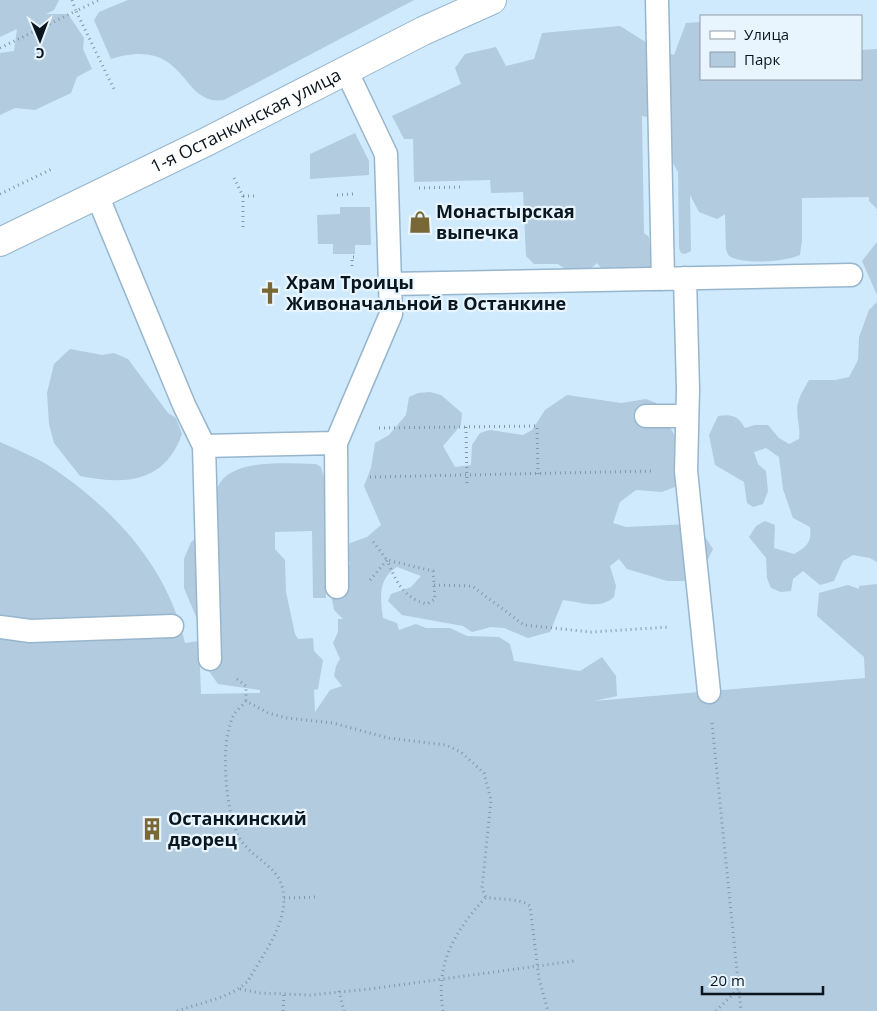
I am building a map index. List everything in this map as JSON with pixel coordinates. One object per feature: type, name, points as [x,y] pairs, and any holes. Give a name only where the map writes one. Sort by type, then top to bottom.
[{"type":"street","name":"1-я Останкинская улица","points":[[0,242],[346,70],[492,0]]},
{"type":"lane","points":[[657,0],[663,279]]},
{"type":"lane","points":[[337,586],[336,450],[347,415],[391,314],[386,154],[346,70]]},
{"type":"lane","points":[[96,195],[184,405],[204,446],[210,659]]},
{"type":"lane","points":[[390,284],[851,275]]},
{"type":"lane","points":[[685,278],[686,471],[709,692]]},
{"type":"lane","points":[[646,416],[687,416]]},
{"type":"lane","points":[[204,446],[336,450]]},
{"type":"lane","points":[[0,627],[30,630],[172,626]]},
{"type":"path","points":[[72,0],[114,91]]},
{"type":"path","points":[[0,48],[100,0]]},
{"type":"path","points":[[0,194],[54,168]]},
{"type":"path","points":[[234,178],[243,196],[243,229]]},
{"type":"path","points":[[414,188],[461,187]]},
{"type":"path","points":[[243,196],[255,196]]},
{"type":"path","points":[[352,260],[352,266]]},
{"type":"path","points":[[347,415],[382,429],[537,426],[538,474]]},
{"type":"path","points":[[466,427],[466,484]]},
{"type":"path","points":[[336,450],[371,477],[686,471]]},
{"type":"path","points":[[370,538],[387,560],[397,583],[413,601],[427,604],[435,599],[432,571],[387,560]]},
{"type":"path","points":[[434,586],[472,586],[524,625],[591,632],[702,626]]},
{"type":"path","points":[[709,692],[740,1011]]},
{"type":"path","points":[[177,1011],[239,989],[248,981],[277,928],[283,913],[283,888],[277,876],[266,864],[250,852],[238,836],[229,809],[225,766],[226,749],[235,713],[246,701],[268,712],[287,718],[333,723],[388,738],[446,745],[467,757],[484,773],[492,800],[482,888],[486,897]]},
{"type":"path","points":[[486,897],[526,903],[530,906],[542,995],[548,1011]]},
{"type":"path","points":[[443,1011],[440,977],[454,938],[486,897]]},
{"type":"path","points":[[284,898],[318,898]]},
{"type":"path","points":[[239,989],[254,993],[310,995],[574,961]]},
{"type":"path","points":[[716,1011],[738,989]]},
{"type":"path","points":[[339,991],[344,1011]]},
{"type":"path","points":[[283,1011],[284,994]]},
{"type":"green space","points":[[0,0],[59,0],[54,10],[46,14],[68,14],[84,38],[83,49],[92,69],[77,77],[71,93],[35,110],[15,108],[0,115],[0,53],[14,51],[17,29],[0,37]]},
{"type":"green space","points":[[128,0],[414,0],[224,100],[209,99],[198,93],[169,63],[155,56],[136,54],[111,59],[94,20],[99,12]]},
{"type":"green space","points":[[700,22],[700,80],[862,80],[862,50],[877,49],[877,209],[869,201],[869,197],[802,198],[800,255],[775,261],[744,261],[729,256],[726,250],[725,214],[717,219],[699,212],[690,195],[691,251],[685,254],[681,253],[679,248],[678,172],[647,117],[642,116],[644,233],[649,237],[652,269],[609,278],[597,263],[588,271],[574,275],[558,264],[534,264],[526,256],[523,192],[491,193],[490,180],[414,182],[413,139],[404,139],[392,116],[461,84],[455,68],[465,54],[496,47],[506,66],[534,59],[542,33],[620,26],[657,49],[674,55],[686,23]]},
{"type":"green space","points":[[355,133],[369,161],[369,175],[310,179],[310,154]]},
{"type":"green space","points":[[340,207],[370,207],[371,245],[355,245],[355,254],[333,254],[333,244],[318,244],[317,215],[340,214]]},
{"type":"green space","points":[[877,242],[877,295],[862,261]]},
{"type":"green space","points":[[877,302],[877,562],[870,558],[853,555],[843,561],[834,581],[820,585],[803,571],[793,579],[791,591],[781,592],[771,588],[767,578],[766,558],[749,537],[756,526],[765,521],[775,525],[774,548],[794,554],[808,544],[810,527],[793,518],[783,489],[779,457],[766,448],[754,452],[758,464],[766,471],[768,491],[763,504],[753,507],[747,503],[744,482],[715,465],[709,435],[718,416],[727,415],[737,418],[745,428],[755,425],[768,425],[779,438],[789,444],[799,439],[797,407],[806,385],[809,380],[835,380],[849,377],[858,360],[859,337],[869,310]]},
{"type":"green space","points":[[70,349],[102,355],[114,353],[128,359],[168,413],[176,418],[182,434],[175,450],[154,471],[142,477],[128,480],[97,479],[80,476],[54,443],[49,424],[47,393],[54,364]]},
{"type":"green space","points":[[430,392],[441,395],[462,413],[461,425],[443,446],[455,467],[471,465],[472,445],[480,433],[490,430],[523,435],[532,430],[545,410],[567,395],[621,403],[646,399],[656,403],[686,455],[680,485],[662,492],[636,490],[620,502],[613,523],[626,527],[689,524],[700,529],[713,549],[704,567],[684,581],[667,581],[627,569],[619,559],[610,566],[616,586],[614,597],[603,603],[596,604],[563,600],[550,632],[528,638],[504,628],[491,627],[472,632],[463,626],[402,615],[388,601],[391,594],[411,587],[421,576],[397,567],[386,577],[383,583],[381,603],[383,618],[397,623],[399,630],[416,624],[426,628],[450,628],[467,636],[499,637],[510,644],[514,661],[580,671],[602,657],[616,676],[617,696],[594,701],[865,678],[864,657],[817,616],[819,593],[848,585],[859,589],[859,586],[877,584],[877,1011],[0,1011],[0,442],[47,464],[83,490],[122,527],[139,547],[167,592],[185,643],[199,641],[201,694],[260,693],[260,690],[218,684],[206,667],[204,636],[184,588],[184,559],[191,542],[212,526],[218,487],[225,477],[235,471],[262,464],[316,464],[321,467],[324,477],[326,598],[313,598],[312,531],[275,532],[275,549],[285,560],[286,592],[295,634],[298,639],[313,638],[314,651],[323,660],[318,689],[314,690],[315,712],[330,690],[342,686],[334,676],[340,659],[333,643],[338,632],[338,619],[343,619],[334,610],[329,583],[350,564],[347,551],[350,543],[367,537],[381,525],[364,486],[371,468],[375,443],[389,435],[406,415],[409,397],[418,393]]},
{"type":"place","name":"Монастырская выпечка","points":[[420,222]]},
{"type":"place","name":"Храм Троицы Живоначальной в Останкине","points":[[270,293]]},
{"type":"place","name":"Останкинский дворец","points":[[152,829]]}]
